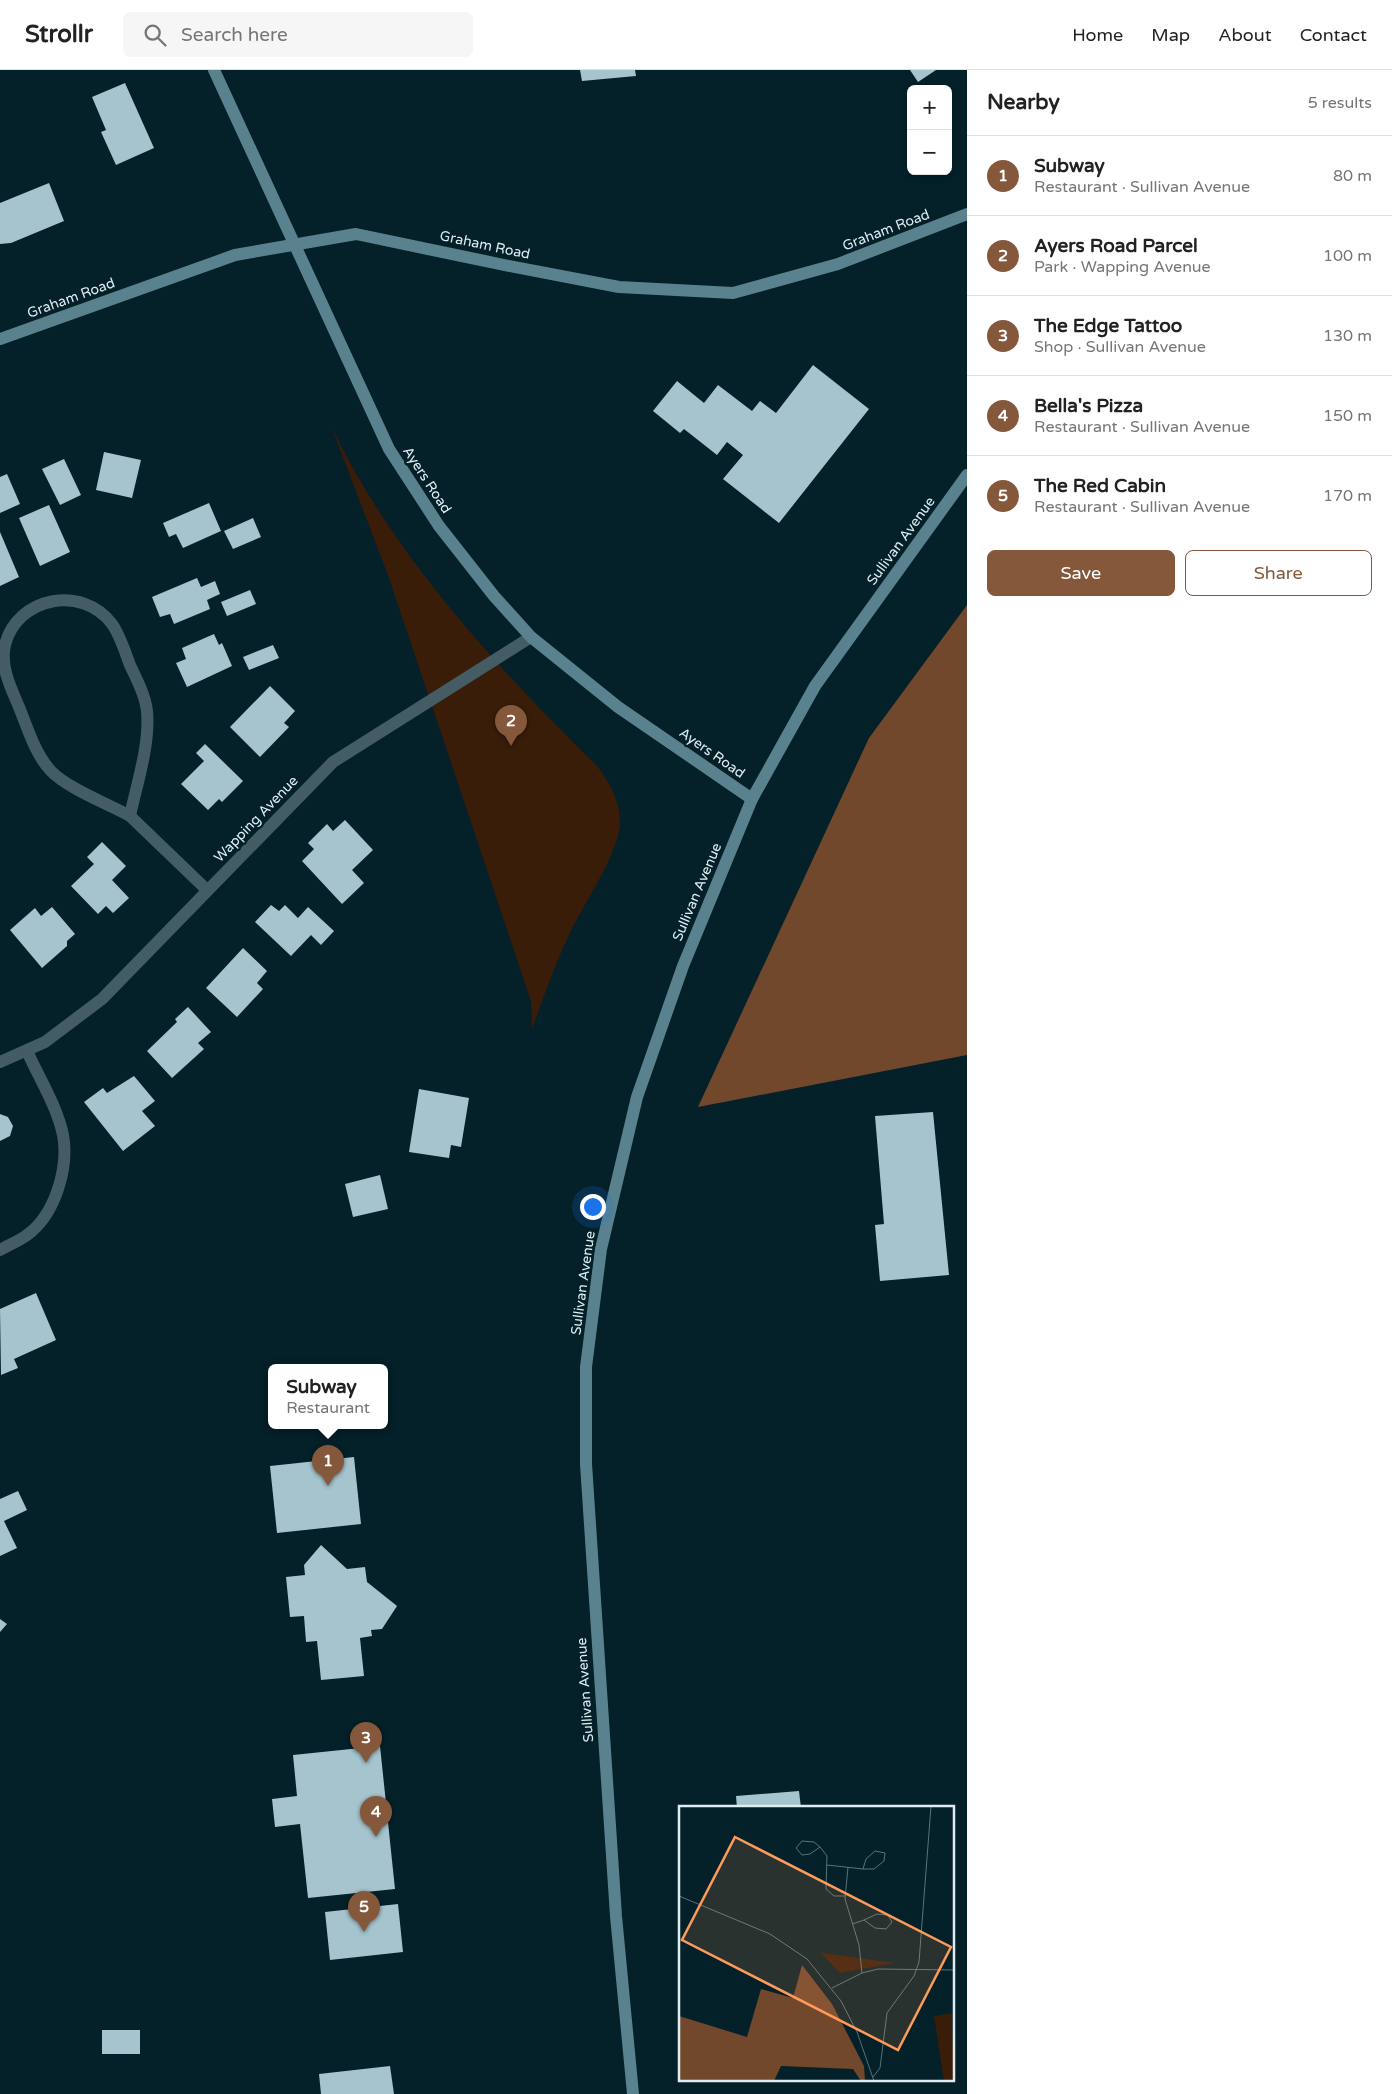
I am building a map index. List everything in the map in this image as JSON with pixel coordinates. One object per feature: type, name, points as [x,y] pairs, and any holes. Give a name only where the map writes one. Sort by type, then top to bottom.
[{"type":"street","name":"Ayers Road","points":[[214,70],[389,449],[439,526],[494,596],[531,637],[618,707],[752,799]]},
{"type":"street","name":"Graham Road","points":[[0,339],[235,255],[294,243],[356,234],[619,287],[733,293],[838,264],[967,214]]},
{"type":"street","name":"Sullivan Avenue","points":[[633,2094],[616,1916],[588,1526],[586,1367],[600,1249],[637,1097],[683,966],[752,799],[815,686],[967,475]]},
{"type":"street","points":[[130,816],[146,738],[147,711],[144,697],[112,624],[101,612],[88,604],[73,600],[58,599],[43,603],[30,610],[18,620],[5,646],[4,660],[6,674],[34,745],[42,760],[58,776],[130,816],[207,890]]},
{"type":"street","name":"Wapping Avenue","points":[[0,1062],[45,1042],[102,999],[333,762],[531,637]]},
{"type":"street","points":[[0,1250],[26,1236],[42,1220],[56,1193],[63,1166],[63,1136],[60,1125],[27,1051]]},
{"type":"shaded area","points":[[330,423],[354,471],[414,562],[485,649],[522,690],[598,767],[616,800],[620,823],[613,850],[607,865],[568,937],[553,971],[532,1029],[531,1001],[389,578]]},
{"type":"shaded area","points":[[967,605],[967,1055],[698,1107],[869,738]]},
{"type":"building","points":[[580,70],[635,70],[636,76],[582,81]]},
{"type":"building","points":[[910,70],[936,70],[918,82]]},
{"type":"building","points":[[125,83],[154,148],[116,165],[101,132],[106,130],[92,97]]},
{"type":"building","points":[[49,183],[64,221],[11,243],[0,244],[0,203]]},
{"type":"building","points":[[813,365],[869,409],[779,523],[723,479],[743,455],[727,442],[717,455],[684,429],[680,433],[653,411],[677,381],[704,403],[718,385],[752,411],[760,401],[776,413]]},
{"type":"building","points":[[104,452],[141,460],[132,498],[96,490]]},
{"type":"building","points":[[64,459],[81,495],[60,505],[42,469]]},
{"type":"building","points":[[7,474],[20,504],[0,513],[0,477]]},
{"type":"building","points":[[209,503],[221,531],[183,548],[176,534],[169,537],[163,523]]},
{"type":"building","points":[[49,505],[70,552],[40,566],[19,518]]},
{"type":"building","points":[[253,518],[261,537],[233,549],[224,531]]},
{"type":"building","points":[[0,532],[19,577],[0,586]]},
{"type":"building","points":[[197,578],[201,587],[215,581],[220,594],[207,600],[210,609],[174,624],[170,614],[160,617],[152,597]]},
{"type":"building","points":[[250,590],[256,604],[227,616],[221,602]]},
{"type":"building","points":[[214,634],[219,645],[222,643],[232,666],[187,687],[176,663],[186,659],[182,648]]},
{"type":"building","points":[[273,645],[279,658],[249,670],[243,657]]},
{"type":"building","points":[[270,686],[295,711],[284,723],[289,727],[260,757],[230,727]]},
{"type":"building","points":[[205,744],[243,781],[222,802],[219,799],[208,810],[181,784],[204,761],[196,753]]},
{"type":"building","points":[[345,820],[373,850],[352,870],[364,883],[342,904],[302,861],[314,849],[308,843],[327,824],[333,831]]},
{"type":"building","points":[[102,842],[126,866],[112,880],[129,898],[113,913],[106,906],[98,914],[71,886],[94,864],[87,857]]},
{"type":"building","points":[[271,905],[279,911],[285,905],[298,918],[308,907],[334,931],[321,945],[311,935],[291,956],[255,922]]},
{"type":"building","points":[[52,907],[75,934],[67,941],[67,946],[42,968],[10,930],[35,908],[41,916]]},
{"type":"building","points":[[243,948],[267,971],[257,983],[263,989],[237,1017],[206,988]]},
{"type":"building","points":[[188,1007],[211,1032],[198,1043],[204,1049],[172,1078],[147,1051],[177,1022],[175,1019]]},
{"type":"building","points":[[134,1076],[155,1101],[142,1111],[155,1126],[123,1151],[84,1102],[103,1088],[107,1093]]},
{"type":"building","points":[[419,1089],[469,1098],[461,1147],[451,1145],[449,1158],[409,1152]]},
{"type":"building","points":[[933,1112],[949,1275],[880,1281],[875,1225],[884,1224],[875,1116]]},
{"type":"building","points":[[0,1114],[8,1117],[13,1126],[10,1136],[0,1141]]},
{"type":"building","points":[[380,1175],[388,1209],[353,1217],[345,1184]]},
{"type":"building","points":[[36,1293],[56,1340],[14,1359],[18,1368],[1,1375],[0,1309]]},
{"type":"building","points":[[354,1457],[361,1524],[277,1533],[270,1466]]},
{"type":"building","points":[[18,1491],[27,1510],[4,1521],[17,1548],[0,1556],[0,1499]]},
{"type":"building","points":[[321,1545],[347,1569],[365,1567],[367,1582],[397,1606],[382,1629],[371,1630],[372,1636],[360,1638],[364,1676],[321,1680],[317,1641],[306,1642],[304,1616],[290,1617],[286,1577],[305,1575],[304,1565]]},
{"type":"building","points":[[0,1619],[7,1624],[0,1632]]},
{"type":"building","points":[[380,1746],[395,1889],[308,1898],[300,1824],[275,1827],[272,1799],[297,1796],[293,1755]]},
{"type":"building","points":[[799,1791],[801,1806],[737,1806],[736,1796]]},
{"type":"building","points":[[398,1904],[403,1952],[330,1960],[325,1912]]},
{"type":"building","points":[[102,2030],[140,2030],[140,2054],[102,2054]]},
{"type":"building","points":[[390,2066],[394,2094],[321,2094],[319,2074]]},
{"type":"place","name":"Ayers Road Parcel","points":[[511,746]]},
{"type":"place","name":"Subway","points":[[328,1486]]},
{"type":"place","name":"The Edge Tattoo","points":[[366,1763]]},
{"type":"place","name":"Bella's Pizza","points":[[376,1837]]},
{"type":"place","name":"The Red Cabin","points":[[364,1932]]}]
